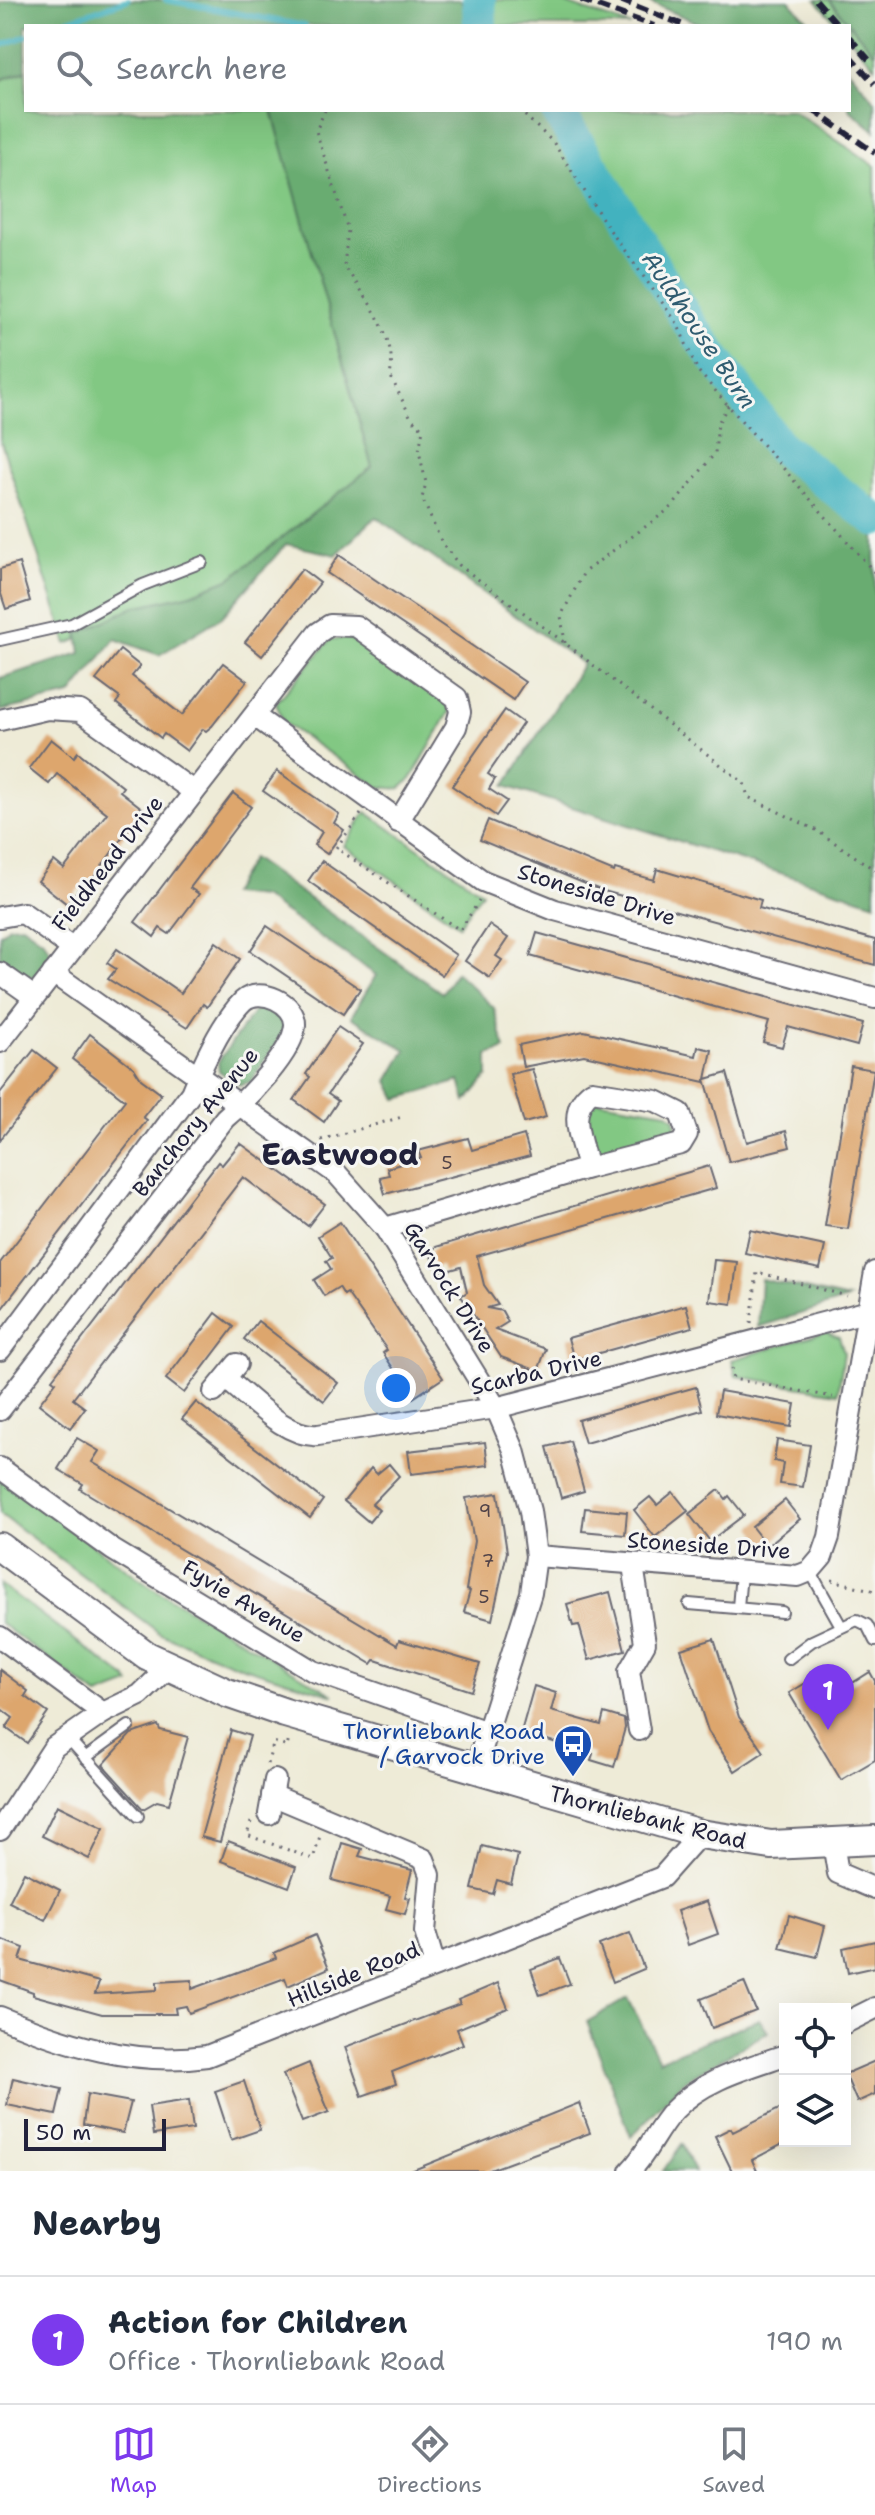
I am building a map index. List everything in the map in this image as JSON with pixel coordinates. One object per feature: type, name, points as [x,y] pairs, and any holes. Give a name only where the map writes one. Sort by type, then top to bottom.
[{"type":"main road","name":"Thornliebank Road","points":[[0,1547],[147,1656],[277,1710],[475,1771],[700,1834],[771,1845],[875,1840]]},
{"type":"street","name":"Fieldhead Drive","points":[[0,1042],[193,791],[256,717],[318,633],[330,625],[356,626],[457,698],[460,712],[456,727],[398,822]]},
{"type":"street","points":[[0,720],[47,709],[80,711],[193,791]]},
{"type":"street","name":"Stoneside Drive","points":[[256,717],[398,822],[490,884],[555,910],[875,998]]},
{"type":"street","points":[[0,917],[23,913],[72,948]]},
{"type":"street","points":[[0,973],[34,997]]},
{"type":"street","name":"Garvock Drive","points":[[53,973],[337,1174],[385,1228],[496,1408],[514,1450],[530,1511],[536,1556],[531,1593],[475,1771]]},
{"type":"street","name":"Banchory Avenue","points":[[0,1350],[191,1093],[244,1000],[256,995],[271,996],[293,1014],[295,1026],[281,1054],[242,1104],[225,1118],[0,1410]]},
{"type":"street","points":[[385,1228],[681,1144],[687,1134],[680,1113],[656,1101],[592,1091],[577,1106],[576,1116],[588,1168]]},
{"type":"street","name":"Stoneside Drive","points":[[536,1556],[741,1573],[798,1576],[810,1571],[822,1557],[829,1537],[875,1272]]},
{"type":"street","name":"Scarba Drive","points":[[226,1379],[304,1436],[496,1408],[749,1343],[870,1305]]},
{"type":"street","name":"Fyvie Avenue","points":[[0,1468],[113,1550],[313,1671],[487,1732]]},
{"type":"street","points":[[633,1565],[645,1643],[629,1671],[639,1730]]},
{"type":"street","points":[[0,1637],[103,1713]]},
{"type":"street","points":[[0,1830],[54,1747],[103,1713],[140,1695],[169,1667]]},
{"type":"street","points":[[272,1796],[424,1859],[430,1875],[425,1932],[435,1966]]},
{"type":"street","name":"Hillside Road","points":[[0,2017],[47,2037],[106,2054],[185,2059],[207,2056],[662,1877],[700,1834]]},
{"type":"street","points":[[833,1843],[838,1873],[875,1889]]},
{"type":"street","points":[[851,2020],[875,2008]]},
{"type":"street","points":[[630,2171],[660,2127],[691,2095],[731,2075],[779,2057]]},
{"type":"lane","points":[[0,640],[72,624],[143,585],[202,562]]},
{"type":"lane","points":[[810,1571],[841,1626]]},
{"type":"lane","points":[[738,1607],[741,1573]]},
{"type":"lane","points":[[689,1604],[782,1612]]},
{"type":"lane","points":[[788,1659],[841,1626],[857,1620],[867,1625],[875,1641]]},
{"type":"lane","points":[[85,1758],[129,1726]]},
{"type":"lane","points":[[67,1737],[138,1816]]},
{"type":"path","points":[[324,112],[316,131],[348,230],[344,266],[369,302],[394,360],[390,375],[411,418],[423,429],[419,451],[426,483],[422,498],[442,543],[460,566],[565,643],[744,783],[748,797],[816,830],[875,870]]},
{"type":"path","points":[[521,112],[553,142],[607,226],[677,323],[698,371],[875,573]]},
{"type":"path","points":[[565,643],[561,616],[584,572],[672,507],[715,453],[718,423],[729,404]]},
{"type":"path","points":[[370,801],[336,848],[460,930],[490,884]]},
{"type":"path","points":[[307,1151],[317,1141],[402,1117]]},
{"type":"path","points":[[749,1343],[757,1272],[870,1305]]},
{"type":"path","points":[[727,1349],[733,1379],[853,1400]]},
{"type":"path","points":[[810,1571],[853,1588],[875,1591]]},
{"type":"path","points":[[247,1835],[313,1859]]},
{"type":"green space","points":[[12,0],[461,0],[470,24],[24,24],[24,72],[0,80],[0,3]]},
{"type":"green space","points":[[484,0],[555,0],[625,24],[485,24]]},
{"type":"green space","points":[[644,0],[789,0],[811,24],[700,24]]},
{"type":"green space","points":[[816,0],[875,0],[875,67],[851,39],[851,24],[837,24]]},
{"type":"green space","points":[[829,0],[871,0],[875,5],[875,54],[851,24]]},
{"type":"green space","points":[[24,72],[24,112],[273,112],[372,467],[231,578],[67,644],[0,439],[0,80]]},
{"type":"green space","points":[[851,72],[875,101],[875,131],[851,111]]},
{"type":"green space","points":[[273,112],[553,112],[696,343],[777,452],[875,530],[875,903],[505,786],[583,664],[376,517],[336,555],[286,544],[222,617],[159,655],[115,639],[71,695],[0,711],[0,678],[81,653],[78,634],[134,607],[191,594],[231,578],[372,467]]},
{"type":"green space","points":[[568,112],[795,112],[875,166],[875,511],[788,439],[696,320]]},
{"type":"green space","points":[[331,639],[350,639],[444,699],[450,711],[411,779],[400,789],[379,787],[284,723],[276,703]]},
{"type":"green space","points":[[366,812],[482,892],[459,925],[344,846]]},
{"type":"green space","points":[[252,858],[442,993],[456,972],[494,1008],[505,1049],[488,1055],[488,1076],[466,1102],[460,1081],[397,1099],[388,1081],[406,1050],[351,1017],[376,975],[262,897],[230,894]]},
{"type":"green space","points":[[22,925],[44,941],[52,955],[37,976],[26,979],[0,959],[0,934],[9,926]]},
{"type":"green space","points":[[268,1001],[286,1014],[288,1026],[251,1082],[240,1085],[219,1071],[218,1062],[257,1007]]},
{"type":"green space","points":[[594,1100],[667,1112],[675,1119],[676,1129],[669,1137],[602,1153],[593,1145],[586,1116]]},
{"type":"green space","points":[[761,1279],[848,1299],[758,1327]]},
{"type":"green space","points":[[825,1332],[839,1337],[844,1353],[838,1393],[736,1376],[732,1360]]},
{"type":"green space","points":[[0,1479],[153,1588],[334,1695],[234,1664],[161,1634],[0,1514]]},
{"type":"green space","points":[[0,1584],[130,1684],[98,1696],[0,1623]]},
{"type":"green space","points":[[628,1998],[659,2060],[759,2019],[768,2032],[685,2080],[631,2137],[587,2022]]},
{"type":"green space","points":[[682,2144],[695,2171],[663,2171]]},
{"type":"building","points":[[339,555],[525,682],[513,700],[327,573]]},
{"type":"building","points":[[19,563],[30,601],[6,609],[0,591],[0,569]]},
{"type":"building","points":[[302,569],[320,583],[262,656],[245,642]]},
{"type":"building","points":[[120,650],[140,666],[132,676],[182,715],[223,663],[247,681],[212,726],[206,731],[203,729],[187,751],[164,734],[161,738],[116,703],[120,698],[96,680]]},
{"type":"building","points":[[505,710],[523,723],[488,774],[495,779],[489,789],[507,801],[496,816],[452,786]]},
{"type":"building","points":[[51,739],[74,757],[78,752],[123,787],[120,791],[143,809],[89,884],[85,881],[67,904],[38,881],[54,861],[64,869],[107,813],[57,774],[49,784],[29,768]]},
{"type":"building","points":[[277,771],[339,814],[334,823],[344,830],[327,854],[314,845],[322,832],[263,791]]},
{"type":"building","points":[[233,793],[251,807],[190,888],[199,894],[169,934],[160,928],[154,937],[135,922]]},
{"type":"building","points":[[488,820],[614,872],[615,869],[654,880],[657,869],[761,900],[759,908],[875,940],[875,965],[600,890],[480,840]]},
{"type":"building","points":[[322,861],[456,955],[442,975],[308,881]]},
{"type":"building","points":[[489,925],[508,938],[496,956],[502,960],[490,978],[465,961]]},
{"type":"building","points":[[267,926],[360,989],[343,1014],[250,951]]},
{"type":"building","points":[[537,933],[863,1024],[857,1046],[788,1027],[782,1047],[763,1042],[769,1022],[530,956]]},
{"type":"building","points":[[216,942],[240,959],[207,1007],[203,1004],[187,1028],[108,979],[116,969],[107,963],[117,949],[181,993]]},
{"type":"building","points":[[338,1027],[363,1044],[328,1094],[338,1101],[324,1122],[294,1100],[310,1077],[306,1074]]},
{"type":"building","points":[[584,1031],[696,1056],[698,1047],[712,1050],[706,1079],[727,1073],[747,1142],[786,1131],[790,1147],[729,1162],[705,1079],[705,1082],[584,1055],[523,1067],[519,1045]]},
{"type":"building","points":[[90,1034],[134,1068],[141,1079],[161,1094],[143,1117],[147,1120],[0,1311],[0,1263],[125,1100],[72,1059]]},
{"type":"building","points":[[34,1050],[57,1068],[0,1140],[0,1093]]},
{"type":"building","points":[[851,1066],[874,1070],[848,1229],[825,1226]]},
{"type":"building","points":[[532,1069],[546,1117],[524,1123],[510,1074]]},
{"type":"building","points":[[524,1135],[530,1156],[385,1194],[380,1177],[389,1175],[387,1168],[421,1158],[418,1151],[468,1138],[472,1150]]},
{"type":"building","points":[[240,1143],[325,1204],[308,1226],[243,1177],[73,1399],[85,1408],[70,1428],[39,1404],[56,1382],[52,1379],[218,1162],[222,1165]]},
{"type":"building","points":[[709,1166],[716,1188],[477,1256],[484,1285],[498,1305],[487,1308],[502,1311],[508,1322],[495,1330],[546,1349],[538,1371],[501,1357],[461,1296],[467,1292],[461,1267],[443,1272],[441,1266],[434,1267],[430,1251],[436,1247]]},
{"type":"building","points":[[340,1222],[443,1378],[413,1398],[383,1353],[387,1350],[347,1293],[344,1295],[339,1287],[324,1296],[314,1280],[331,1269],[326,1261],[332,1258],[318,1236]]},
{"type":"building","points":[[750,1230],[825,1246],[820,1269],[745,1253]]},
{"type":"building","points":[[714,1260],[737,1262],[732,1304],[709,1301]]},
{"type":"building","points":[[686,1305],[692,1327],[574,1360],[568,1338]]},
{"type":"building","points":[[216,1313],[234,1327],[184,1393],[166,1379]]},
{"type":"building","points":[[258,1321],[338,1383],[324,1401],[244,1339]]},
{"type":"building","points":[[696,1387],[702,1410],[585,1443],[578,1420]]},
{"type":"building","points":[[720,1391],[795,1404],[791,1427],[716,1414]]},
{"type":"building","points":[[196,1402],[323,1500],[310,1518],[182,1419]]},
{"type":"building","points":[[77,1438],[99,1451],[92,1462],[397,1645],[399,1640],[480,1664],[471,1691],[375,1660],[372,1664],[80,1489],[83,1484],[58,1469]]},
{"type":"building","points":[[777,1440],[810,1445],[803,1487],[780,1484],[783,1463],[774,1461]]},
{"type":"building","points":[[570,1441],[584,1491],[561,1498],[547,1447]]},
{"type":"building","points":[[485,1442],[488,1465],[411,1474],[408,1451]]},
{"type":"building","points":[[389,1464],[399,1476],[372,1504],[379,1510],[369,1522],[344,1501],[371,1468],[377,1474]]},
{"type":"building","points":[[719,1490],[726,1499],[729,1496],[744,1515],[710,1541],[689,1514]]},
{"type":"building","points":[[673,1492],[688,1511],[655,1537],[634,1510],[650,1497],[657,1505]]},
{"type":"building","points":[[498,1493],[507,1552],[492,1620],[464,1612],[470,1591],[466,1590],[474,1541],[466,1498]]},
{"type":"building","points":[[785,1500],[800,1519],[767,1546],[752,1527]]},
{"type":"building","points":[[585,1508],[627,1512],[625,1535],[582,1531]]},
{"type":"building","points":[[610,1592],[625,1650],[589,1660],[579,1625],[573,1626],[567,1604]]},
{"type":"building","points":[[714,1639],[739,1717],[764,1752],[735,1771],[708,1731],[681,1649]]},
{"type":"building","points":[[0,1670],[28,1691],[25,1696],[48,1713],[27,1743],[6,1728],[13,1718],[0,1708]]},
{"type":"building","points":[[870,1672],[875,1681],[875,1760],[841,1780],[789,1693],[814,1678],[827,1699]]},
{"type":"building","points":[[534,1686],[556,1693],[551,1711],[601,1725],[604,1713],[624,1719],[625,1728],[614,1767],[591,1760],[593,1754],[521,1732]]},
{"type":"building","points":[[158,1725],[160,1730],[188,1737],[169,1804],[157,1801],[143,1809],[103,1765],[131,1734]]},
{"type":"building","points":[[231,1730],[250,1736],[220,1842],[201,1837]]},
{"type":"building","points":[[57,1805],[104,1828],[89,1859],[42,1836]]},
{"type":"building","points":[[228,1841],[296,1867],[289,1887],[221,1861]]},
{"type":"building","points":[[342,1843],[362,1849],[359,1856],[412,1870],[405,1897],[410,1898],[405,1914],[386,1909],[390,1896],[332,1880]]},
{"type":"building","points":[[482,1846],[518,1855],[511,1884],[497,1880],[493,1894],[472,1889]]},
{"type":"building","points":[[24,1872],[60,1890],[45,1920],[9,1902]]},
{"type":"building","points":[[707,1901],[718,1934],[688,1945],[677,1911]]},
{"type":"building","points":[[789,1915],[825,1926],[817,1957],[780,1948]]},
{"type":"building","points":[[630,1933],[644,1969],[613,1982],[599,1945]]},
{"type":"building","points":[[315,1935],[329,1968],[288,1986],[285,1978],[189,2013],[186,2006],[175,2008],[176,2014],[102,2014],[33,1995],[33,1992],[0,1980],[0,1939],[24,1948],[20,1960],[99,1982],[95,1994],[157,1990],[157,1982],[192,1980],[192,1989],[276,1958],[274,1953]]},
{"type":"building","points":[[875,1941],[875,1967],[848,1973],[843,1948]]},
{"type":"building","points":[[560,1958],[570,1984],[540,1995],[531,1969]]},
{"type":"building","points":[[744,1982],[756,2011],[712,2028],[701,1999]]},
{"type":"building","points":[[498,1983],[508,2008],[457,2029],[463,2044],[392,2072],[396,2084],[362,2096],[345,2047],[460,2004],[458,2000]]},
{"type":"building","points":[[875,2061],[875,2094],[857,2102],[851,2088],[851,2071]]},
{"type":"building","points":[[309,2063],[329,2112],[302,2122],[283,2074]]},
{"type":"building","points":[[13,2078],[62,2089],[56,2115],[7,2105]]},
{"type":"building","points":[[244,2081],[260,2130],[231,2140],[215,2091]]},
{"type":"building","points":[[87,2094],[131,2102],[123,2133],[83,2125]]},
{"type":"building","points":[[189,2100],[193,2129],[153,2135],[149,2106]]},
{"type":"building","points":[[579,2103],[590,2133],[487,2171],[411,2171]]},
{"type":"building","points":[[779,2109],[779,2146],[752,2160],[757,2171],[732,2171],[715,2136],[731,2128],[733,2132]]},
{"type":"waterway","points":[[57,24],[127,0]]},
{"type":"waterway","points":[[166,0],[294,24]]},
{"type":"waterway","name":"Auldhouse Burn","points":[[479,0],[480,24]]},
{"type":"waterway","points":[[0,46],[24,37]]},
{"type":"waterway","name":"Auldhouse Burn","points":[[558,112],[689,323],[779,446],[875,520]]},
{"type":"railway","points":[[581,0],[648,24]]},
{"type":"railway","points":[[620,0],[681,24]]},
{"type":"railway","points":[[816,0],[837,24]]},
{"type":"railway","points":[[851,39],[870,61]]},
{"type":"railway","points":[[851,57],[875,84]]},
{"type":"railway","points":[[816,112],[875,153]]},
{"type":"place","name":"Action for Children","points":[[828,1730]]},
{"type":"place","name":"Thornliebank Road / Garvock Drive","points":[[573,1778]]},
{"type":"district","name":"Eastwood","points":[[340,1155]]}]
